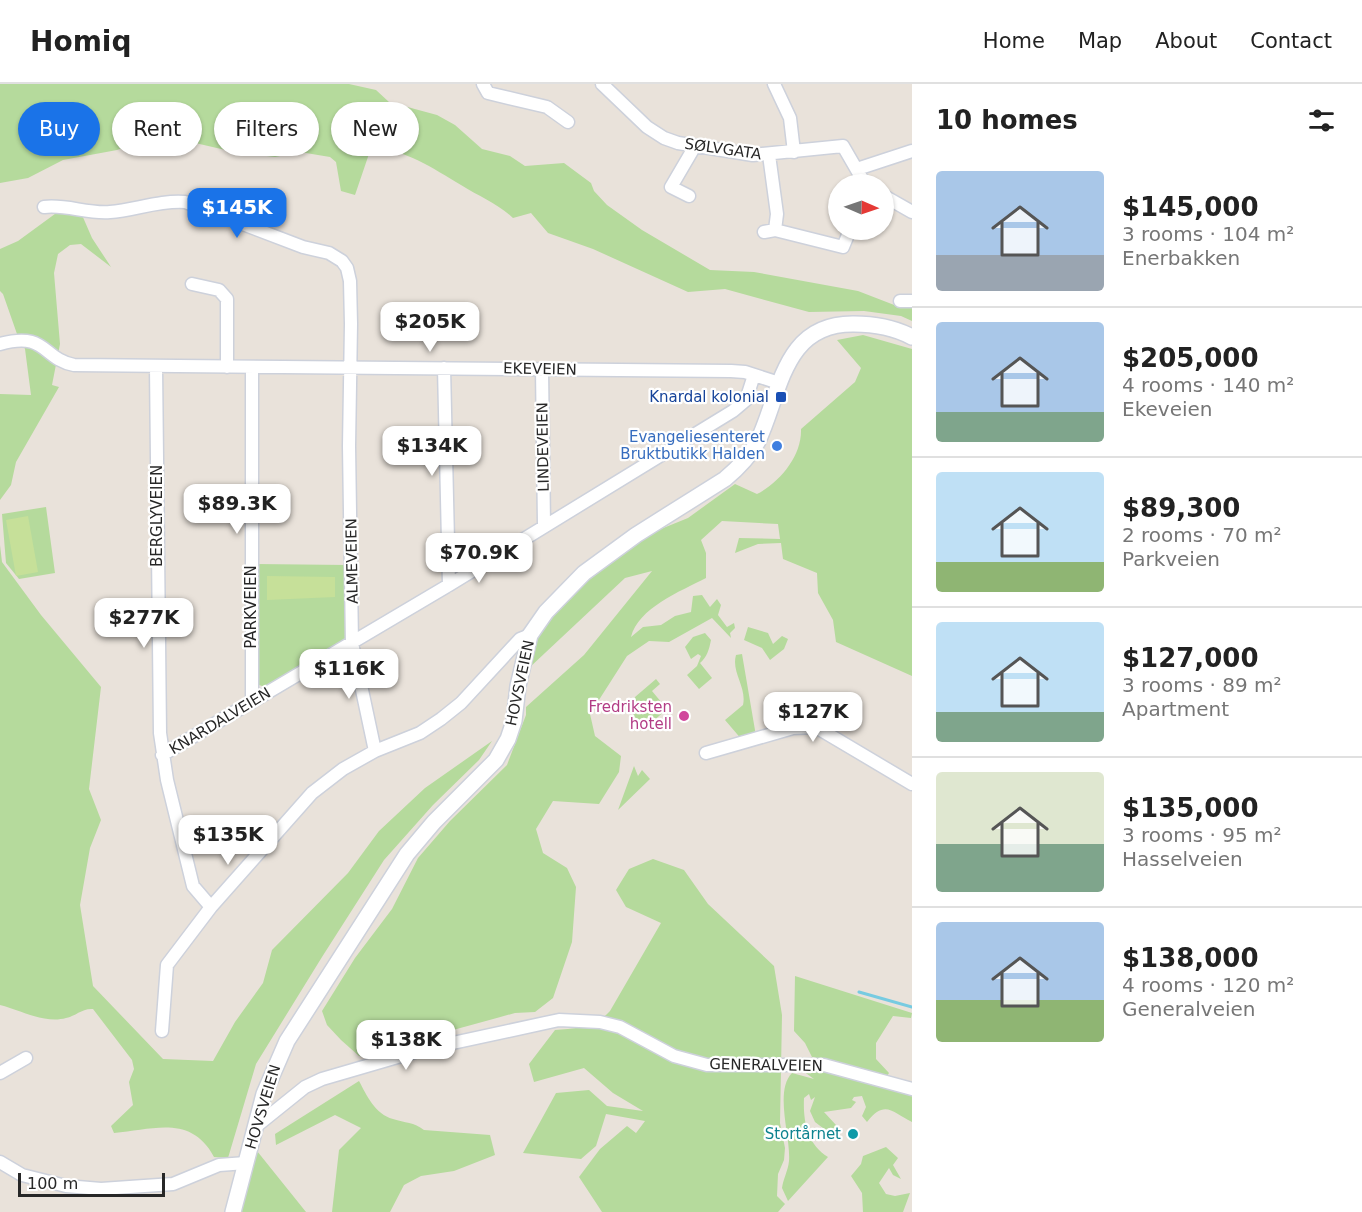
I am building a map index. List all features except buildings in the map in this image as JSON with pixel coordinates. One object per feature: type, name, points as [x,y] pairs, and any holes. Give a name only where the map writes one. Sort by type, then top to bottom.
[{"type":"street","points":[[483,84],[488,93],[547,107],[568,122]]},
{"type":"street","points":[[602,84],[615,88]]},
{"type":"street","points":[[774,84],[790,118],[794,152]]},
{"type":"street","name":"SØLVGATA","points":[[615,88],[655,132],[665,139],[753,155],[843,146],[857,168]]},
{"type":"street","points":[[689,196],[671,187],[694,146]]},
{"type":"street","points":[[860,174],[857,168],[912,151]]},
{"type":"street","points":[[769,155],[777,214],[769,231],[845,246],[847,240]]},
{"type":"street","name":"ALMEVEIEN","points":[[44,207],[56,205],[74,210],[110,212],[167,202],[185,202],[336,256],[347,268],[350,281],[352,643],[375,751]]},
{"type":"street","points":[[894,202],[912,212]]},
{"type":"street","points":[[192,284],[219,290],[227,300],[227,367]]},
{"type":"street","name":"HOVSVEIEN","points":[[233,1212],[264,1094],[287,1041],[385,886],[421,836],[496,760],[508,739],[530,635],[546,612],[584,573],[636,535],[725,479],[741,465],[757,442],[791,356],[809,338],[824,329],[835,326],[864,324],[898,331],[912,337]]},
{"type":"street","name":"EKEVEIEN","points":[[0,344],[21,339],[31,341],[46,348],[66,364],[74,365],[731,370],[779,383]]},
{"type":"street","name":"BERGLYVEIEN","points":[[156,367],[159,729],[162,755],[193,886],[212,907]]},
{"type":"street","name":"PARKVEIEN","points":[[252,368],[252,702]]},
{"type":"street","points":[[444,368],[448,585]]},
{"type":"street","name":"LINDEVEIEN","points":[[542,369],[544,525]]},
{"type":"street","name":"KNARDALVEIEN","points":[[162,755],[352,643],[738,407],[746,400],[754,375]]},
{"type":"street","points":[[162,1031],[167,965],[212,907],[312,793],[339,771],[375,751],[420,734],[441,719],[461,703],[520,639],[530,635]]},
{"type":"street","points":[[706,753],[793,728],[816,728],[912,784]]},
{"type":"street","name":"GENERALVEIEN","points":[[254,1128],[305,1087],[322,1079],[425,1049],[559,1020],[600,1022],[620,1027],[690,1062],[707,1065],[824,1065],[912,1089]]},
{"type":"street","points":[[0,1073],[26,1058]]},
{"type":"street","points":[[0,1162],[22,1175],[66,1186],[101,1189],[173,1184],[219,1165],[246,1163]]},
{"type":"green space","points":[[0,84],[349,84],[376,90],[389,102],[331,102],[331,156],[368,156],[355,195],[341,191],[336,162],[330,157],[319,155],[319,102],[214,102],[214,147],[202,145],[202,102],[112,102],[112,151],[100,153],[100,102],[18,102],[18,156],[85,156],[63,160],[28,178],[0,183]]},
{"type":"green space","points":[[419,110],[437,115],[455,125],[482,149],[510,156],[525,166],[564,163],[591,183],[594,191],[607,205],[642,230],[710,270],[754,272],[858,291],[902,308],[912,307],[912,321],[901,316],[864,311],[809,312],[725,289],[688,292],[593,249],[548,233],[531,213],[513,218],[495,204],[407,156],[419,156]]},
{"type":"green space","points":[[59,211],[82,215],[92,238],[111,267],[81,244],[70,245],[58,254],[54,273],[60,344],[52,385],[59,387],[16,462],[11,485],[0,500],[0,394],[31,395],[25,349],[0,291],[0,249],[18,241]]},
{"type":"green space","points":[[863,335],[912,349],[912,676],[836,642],[833,620],[818,593],[817,573],[783,559],[781,543],[758,544],[735,553],[739,538],[780,539],[778,524],[722,521],[701,540],[706,553],[706,578],[651,609],[642,617],[631,637],[643,627],[661,625],[675,616],[691,612],[693,596],[702,595],[710,607],[717,599],[721,605],[718,615],[727,627],[734,623],[735,628],[730,633],[731,638],[712,618],[669,642],[649,641],[627,656],[590,714],[595,736],[621,756],[619,772],[599,804],[553,801],[536,829],[543,853],[567,868],[576,887],[572,942],[553,998],[535,1012],[515,1013],[402,1044],[371,1057],[359,1056],[327,1025],[322,1011],[355,958],[392,909],[418,858],[450,821],[507,765],[526,715],[526,707],[584,655],[652,571],[625,578],[529,668],[533,641],[572,592],[651,533],[688,518],[735,484],[757,494],[774,483],[794,458],[801,429],[855,382],[861,368],[837,340]]},
{"type":"green space","points":[[46,507],[55,573],[19,579],[6,563],[2,514]]},
{"type":"green space","points":[[28,516],[38,572],[16,576],[6,520]]},
{"type":"green space","points":[[0,545],[2,562],[41,615],[101,687],[89,789],[101,820],[90,848],[80,905],[93,986],[163,1059],[213,1061],[235,1022],[263,983],[272,950],[348,873],[379,831],[425,788],[492,741],[479,760],[433,805],[384,860],[322,957],[256,1064],[228,1158],[214,1157],[205,1144],[183,1130],[157,1128],[114,1133],[111,1126],[133,1105],[129,1082],[134,1069],[132,1060],[93,1009],[66,1018],[50,1019],[0,1005]]},
{"type":"green space","points":[[255,564],[348,565],[349,638],[265,687],[256,684]]},
{"type":"green space","points":[[267,576],[335,577],[335,597],[267,600]]},
{"type":"green space","points":[[748,627],[768,633],[773,644],[782,636],[788,639],[784,649],[770,660],[762,648],[744,640]]},
{"type":"green space","points":[[705,633],[711,640],[707,653],[700,663],[712,678],[699,689],[687,675],[697,666],[701,656],[698,654],[691,659],[685,647],[693,637]]},
{"type":"green space","points":[[742,654],[756,736],[743,741],[725,720],[743,705],[743,692],[735,661],[736,655]]},
{"type":"green space","points":[[656,679],[660,684],[652,691],[667,709],[643,730],[633,719],[635,697]]},
{"type":"green space","points":[[634,766],[638,776],[642,770],[650,779],[618,810]]},
{"type":"green space","points":[[653,859],[684,870],[708,904],[774,966],[782,1015],[780,1123],[785,1148],[784,1160],[778,1174],[777,1196],[785,1204],[778,1212],[602,1212],[579,1177],[600,1149],[627,1126],[636,1133],[645,1121],[606,1114],[596,1146],[581,1159],[523,1153],[556,1093],[589,1090],[607,1106],[643,1111],[613,1093],[584,1068],[534,1082],[529,1064],[555,1030],[591,1024],[610,1011],[661,923],[626,907],[616,890],[629,869]]},
{"type":"green space","points":[[795,976],[912,1013],[911,1018],[893,1016],[876,1043],[876,1059],[889,1073],[887,1076],[812,1057],[805,1043],[794,1031]]},
{"type":"green space","points":[[808,1067],[912,1092],[912,1122],[884,1109],[873,1115],[867,1122],[862,1116],[866,1107],[862,1096],[854,1097],[852,1100],[856,1102],[851,1108],[824,1112],[836,1125],[832,1135],[815,1122],[810,1111],[815,1097],[811,1100],[809,1094],[804,1098],[804,1115],[808,1131],[815,1146],[828,1157],[788,1201],[782,1188],[789,1161],[784,1091],[792,1073],[814,1079],[802,1069]]},
{"type":"green space","points":[[359,1081],[372,1104],[387,1117],[413,1124],[424,1130],[490,1135],[495,1155],[454,1171],[421,1176],[404,1185],[390,1212],[332,1212],[339,1150],[361,1128],[335,1115],[276,1145],[275,1134]]},
{"type":"green space","points":[[886,1147],[898,1158],[893,1165],[901,1179],[893,1175],[889,1168],[879,1183],[886,1194],[895,1196],[910,1193],[903,1212],[863,1212],[862,1193],[851,1176],[861,1164],[863,1156]]},
{"type":"green space","points":[[257,1151],[306,1212],[240,1212]]},
{"type":"waterway","points":[[859,992],[912,1007]]},
{"type":"place","name":"Knardal kolonial","points":[[781,397]]},
{"type":"place","name":"Evangeliesenteret Bruktbutikk Halden","points":[[777,446]]},
{"type":"place","name":"Fredriksten hotell","points":[[684,716]]},
{"type":"place","name":"Stortårnet","points":[[853,1134]]}]
